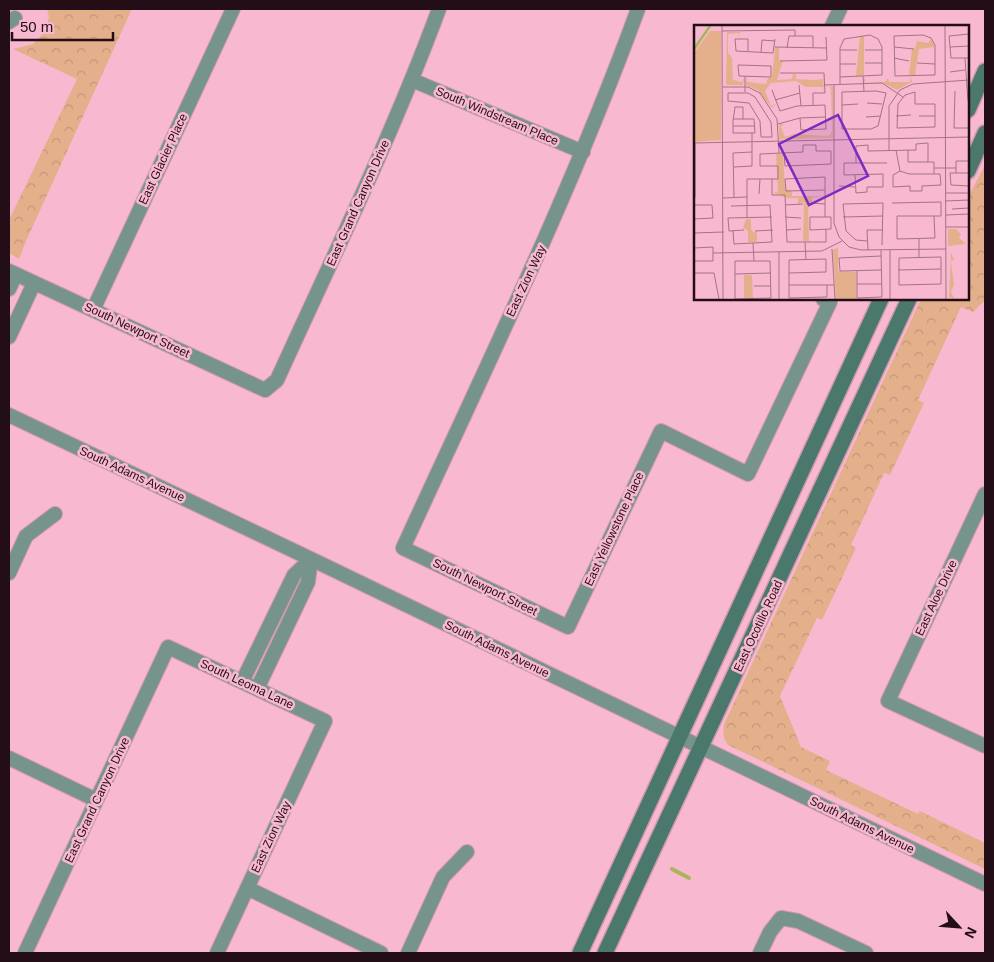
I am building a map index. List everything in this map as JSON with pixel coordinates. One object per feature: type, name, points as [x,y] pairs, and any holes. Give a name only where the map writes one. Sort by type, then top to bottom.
[{"type":"main road","points":[[969,108],[985,71]]},
{"type":"main road","points":[[969,169],[985,133]]},
{"type":"main road","name":"East Ocotillo Road","points":[[580,953],[681,738],[881,300]]},
{"type":"main road","name":"East Ocotillo Road","points":[[606,953],[909,300]]},
{"type":"street","name":"East Glacier Place","points":[[93,310],[233,9]]},
{"type":"street","name":"East Grand Canyon Drive","points":[[265,390],[277,380],[367,186],[412,80],[439,9]]},
{"type":"street","name":"East Zion Way","points":[[403,548],[526,283],[583,152],[638,9]]},
{"type":"street","points":[[832,25],[840,9]]},
{"type":"street","name":"South Windstream Place","points":[[412,80],[583,152]]},
{"type":"street","name":"South Newport Street","points":[[12,272],[265,390]]},
{"type":"street","points":[[9,288],[12,272]]},
{"type":"street","points":[[9,338],[34,283]]},
{"type":"street","name":"East Yellowstone Place","points":[[568,627],[661,431],[748,474],[826,300]]},
{"type":"street","name":"South Adams Avenue","points":[[9,415],[985,884]]},
{"type":"street","name":"East Aloe Drive","points":[[985,494],[888,702],[985,746]]},
{"type":"street","points":[[9,573],[26,536],[55,514]]},
{"type":"street","name":"South Newport Street","points":[[403,548],[568,627]]},
{"type":"street","points":[[242,682],[294,575],[312,559]]},
{"type":"street","points":[[257,689],[308,582],[312,559]]},
{"type":"street","name":"East Grand Canyon Drive","points":[[25,953],[168,647]]},
{"type":"street","name":"South Leoma Lane","points":[[168,647],[326,721]]},
{"type":"street","name":"East Zion Way","points":[[217,953],[326,721]]},
{"type":"street","points":[[9,758],[96,800]]},
{"type":"street","points":[[408,953],[443,877],[467,852]]},
{"type":"street","points":[[247,888],[381,953]]},
{"type":"street","points":[[760,953],[770,932],[781,918],[798,921],[866,953]]},
{"type":"green space","points":[[47,9],[132,9],[19,259],[9,253],[9,220],[77,79],[13,49],[33,44],[44,32],[49,17]]},
{"type":"green space","points":[[985,165],[985,300],[973,312],[961,307],[918,400],[924,403],[890,475],[884,473],[851,545],[856,548],[822,620],[817,618],[780,696],[801,747],[830,761],[826,770],[918,814],[920,811],[985,843],[985,869],[728,745],[723,731],[725,722],[921,300],[969,300],[969,195]]},
{"type":"waterway","points":[[672,869],[689,878]]}]
